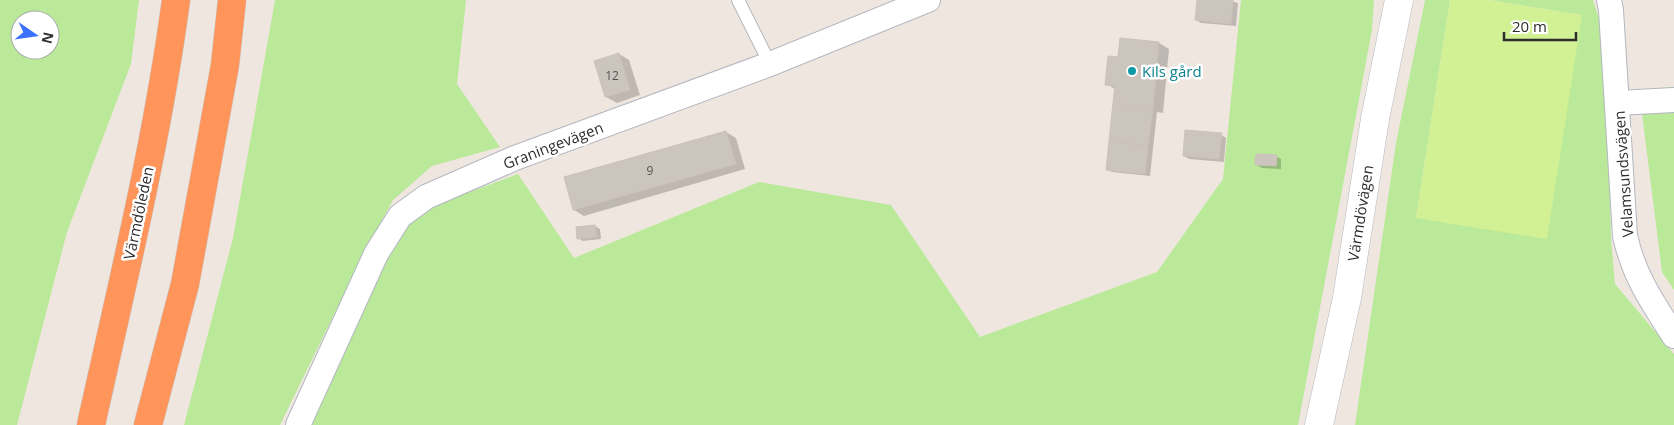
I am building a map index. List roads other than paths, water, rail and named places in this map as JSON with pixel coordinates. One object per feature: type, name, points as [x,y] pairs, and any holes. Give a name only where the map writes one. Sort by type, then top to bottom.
[{"type":"highway","name":"Värmdöleden","points":[[91,425],[143,193],[169,56],[176,0]]},
{"type":"highway","points":[[148,425],[185,284],[225,65],[232,0]]},
{"type":"main road","name":"Värmdövägen","points":[[1319,425],[1346,298],[1375,119],[1399,0]]},
{"type":"street","name":"Graningevägen","points":[[298,425],[376,254],[400,216],[426,197],[515,158],[770,64],[928,0]]},
{"type":"street","name":"Velamsundsvägen","points":[[1609,0],[1618,103],[1625,236],[1637,275],[1674,336]]},
{"type":"street","points":[[1618,103],[1674,100]]},
{"type":"lane","points":[[738,0],[770,64]]},
{"type":"place","name":"Kils gård","points":[[1132,71]]}]
